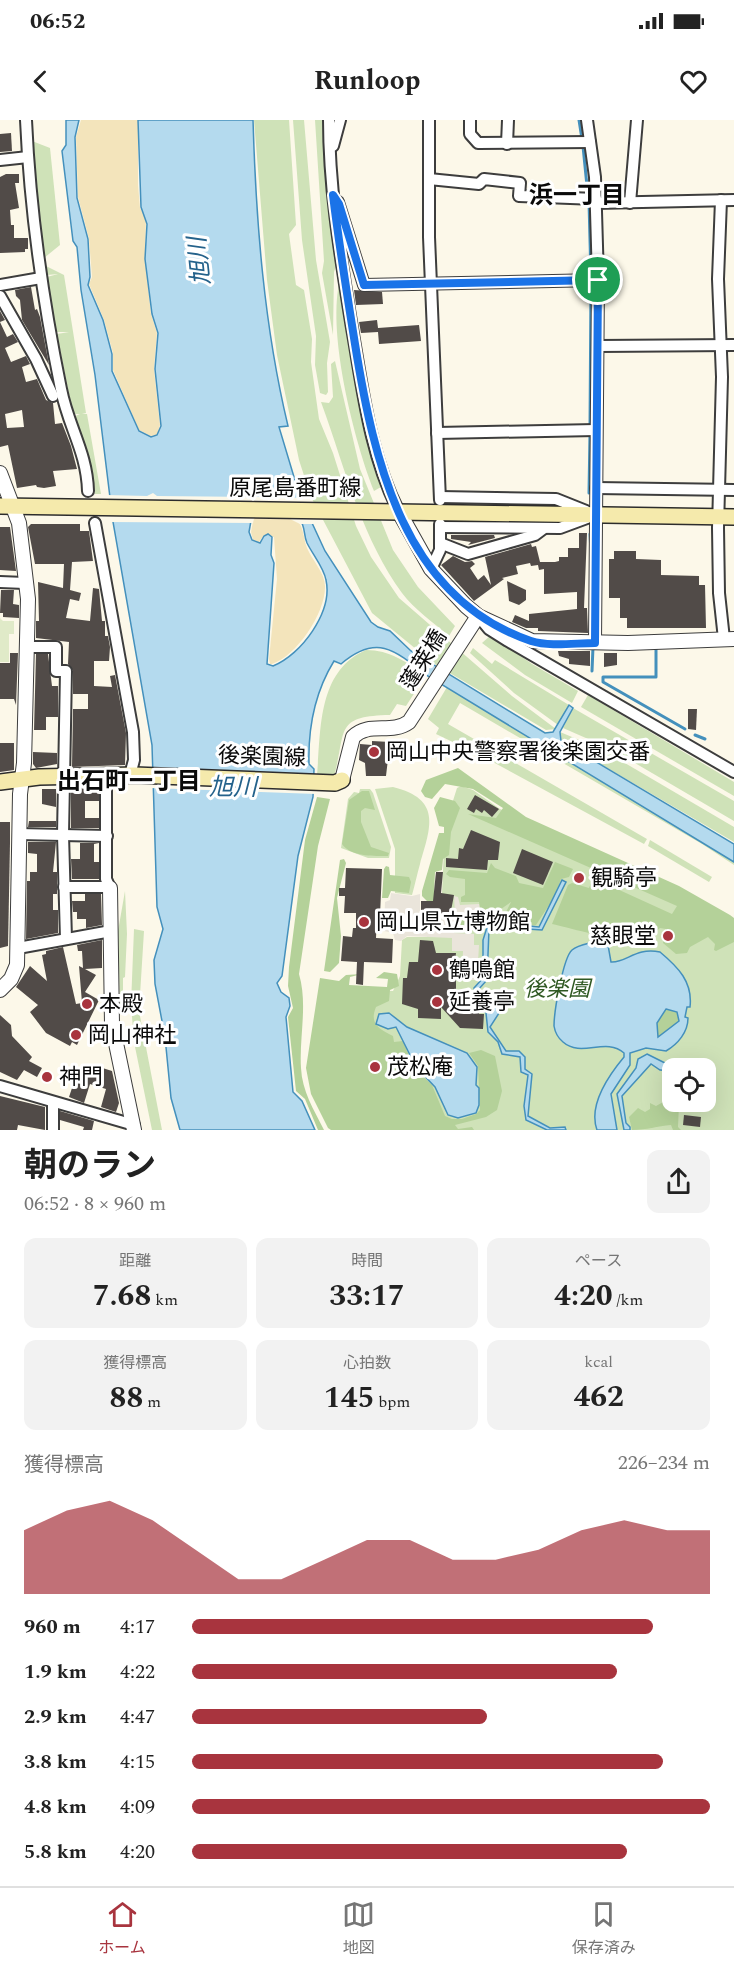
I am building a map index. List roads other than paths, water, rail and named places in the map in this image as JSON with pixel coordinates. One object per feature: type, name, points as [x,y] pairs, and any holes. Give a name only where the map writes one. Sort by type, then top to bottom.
[{"type":"main road","name":"原尾島番町線","points":[[6,506],[94,516],[395,512],[727,517]]},
{"type":"main road","name":"後楽園線","points":[[0,782],[106,775],[337,781]]},
{"type":"street","points":[[26,120],[41,278],[61,392],[70,422],[79,440],[88,491]]},
{"type":"street","points":[[329,120],[333,195],[373,440],[395,512],[431,569],[489,629],[734,772]]},
{"type":"street","points":[[330,155],[340,120]]},
{"type":"street","points":[[429,120],[429,237],[433,284],[440,499],[556,499],[595,514]]},
{"type":"street","points":[[470,120],[471,134],[478,142],[585,143]]},
{"type":"street","points":[[507,144],[508,120]]},
{"type":"street","points":[[587,120],[585,143],[592,200],[593,280],[598,346],[592,430],[596,488],[595,643]]},
{"type":"street","points":[[630,203],[637,120]]},
{"type":"street","points":[[0,160],[28,157]]},
{"type":"street","points":[[429,179],[479,184],[484,179],[519,183],[519,196],[630,203],[734,200]]},
{"type":"street","points":[[333,195],[339,204],[364,285],[593,280]]},
{"type":"street","points":[[478,616],[532,641],[595,643],[729,639],[719,593],[727,517],[719,489],[721,345],[718,279],[721,200]]},
{"type":"street","points":[[0,285],[41,278]]},
{"type":"street","points":[[0,296],[36,359],[53,396]]},
{"type":"street","points":[[598,346],[734,345]]},
{"type":"street","points":[[437,433],[592,430]]},
{"type":"street","points":[[0,473],[6,506],[19,523],[26,583],[27,647],[19,834],[18,948],[15,972],[0,990]]},
{"type":"street","points":[[596,488],[734,490]]},
{"type":"street","points":[[431,569],[441,543],[440,526],[564,528],[595,514]]},
{"type":"street","points":[[94,516],[133,732],[133,775]]},
{"type":"street","points":[[441,543],[468,554],[535,535],[543,528]]},
{"type":"street","points":[[0,582],[26,583]]},
{"type":"street","name":"蓬莱橋","points":[[337,781],[349,745],[356,734],[368,728],[401,727],[416,712],[478,616]]},
{"type":"street","points":[[27,647],[56,646],[56,671],[66,671],[63,835],[66,939]]},
{"type":"street","points":[[0,1086],[134,1128],[112,1024],[106,775]]},
{"type":"street","points":[[19,834],[107,836]]},
{"type":"street","points":[[64,887],[109,887]]},
{"type":"street","points":[[18,948],[111,931]]},
{"type":"street","points":[[52,1130],[53,1104]]},
{"type":"water","name":"旭川","points":[[66,120],[79,120],[75,137],[77,198],[88,239],[90,277],[88,285],[103,320],[112,354],[112,371],[139,431],[151,437],[157,435],[161,426],[155,369],[158,333],[152,314],[145,259],[147,224],[141,207],[138,120],[253,120],[256,197],[267,312],[288,426],[279,427],[300,497],[325,551],[371,622],[390,631],[411,651],[545,733],[553,732],[569,705],[573,708],[560,732],[561,741],[734,844],[734,862],[426,675],[394,652],[375,647],[353,655],[341,664],[334,661],[317,698],[311,724],[309,764],[314,769],[313,797],[298,856],[282,976],[277,983],[281,992],[289,998],[290,1006],[286,1017],[293,1092],[302,1101],[315,1130],[180,1130],[171,1098],[165,1037],[155,984],[154,960],[163,929],[157,907],[152,745],[113,522],[77,247],[73,241],[62,151],[66,145]],"holes":[[[252,515],[299,518],[303,524],[307,543],[325,575],[327,592],[325,605],[313,631],[304,642],[284,660],[273,666],[267,664],[274,563],[271,555],[272,537],[268,534],[260,543],[252,540],[249,532]]]},
{"type":"water","points":[[562,880],[566,882],[542,930],[495,927],[489,929],[487,980],[477,991],[477,995],[501,1010],[490,1027],[506,1051],[519,1051],[525,1057],[525,1069],[532,1074],[528,1116],[550,1128],[565,1127],[566,1130],[547,1130],[526,1120],[524,1106],[528,1075],[521,1072],[520,1057],[502,1054],[498,1042],[488,1032],[486,1013],[476,1001],[474,988],[483,978],[483,940],[488,924],[493,922],[539,927]]},
{"type":"water","points":[[594,942],[608,945],[611,962],[617,962],[638,953],[660,952],[683,976],[690,998],[690,1007],[687,1007],[685,1017],[688,1018],[686,1028],[682,1037],[674,1045],[666,1051],[646,1048],[630,1053],[630,1065],[611,1094],[617,1130],[597,1130],[595,1111],[602,1091],[612,1072],[624,1057],[624,1053],[609,1047],[570,1046],[560,1039],[554,1026],[565,963],[574,948]],"holes":[[[666,1009],[677,1012],[679,1021],[658,1037],[657,1023]]]},
{"type":"water","points":[[389,1013],[407,1027],[467,1053],[477,1067],[476,1085],[479,1088],[479,1105],[476,1113],[458,1118],[448,1115],[435,1087],[416,1067],[396,1027],[388,1029],[376,1024],[379,1014]]},
{"type":"water","points":[[647,1054],[662,1062],[662,1070],[651,1064],[622,1096],[626,1123],[630,1127],[630,1130],[624,1130],[617,1094],[636,1068],[638,1059]]},
{"type":"waterway","points":[[579,120],[582,139]]},
{"type":"waterway","points":[[583,146],[588,196]]},
{"type":"waterway","points":[[589,202],[591,277]]},
{"type":"waterway","points":[[590,427],[591,283]]},
{"type":"waterway","points":[[589,493],[590,433]]},
{"type":"waterway","points":[[590,534],[591,553]]},
{"type":"waterway","points":[[592,671],[593,647]]},
{"type":"waterway","points":[[656,649],[656,677],[603,677],[603,682],[685,729]]},
{"type":"waterway","points":[[695,735],[705,739]]},
{"type":"place","name":"岡山中央警察署後楽園交番","points":[[374,752]]},
{"type":"place","name":"観騎亭","points":[[579,878]]},
{"type":"place","name":"岡山県立博物館","points":[[364,922]]},
{"type":"place","name":"慈眼堂","points":[[668,936]]},
{"type":"place","name":"鶴鳴館","points":[[437,970]]},
{"type":"place","name":"延養亭","points":[[437,1002]]},
{"type":"place","name":"本殿","points":[[87,1004]]},
{"type":"place","name":"岡山神社","points":[[76,1035]]},
{"type":"place","name":"茂松庵","points":[[375,1067]]},
{"type":"place","name":"神門","points":[[47,1077]]},
{"type":"district","name":"浜一丁目","points":[[577,196]]},
{"type":"district","name":"出石町一丁目","points":[[129,782]]},
{"type":"park label","name":"後楽園","points":[[557,989]]}]
